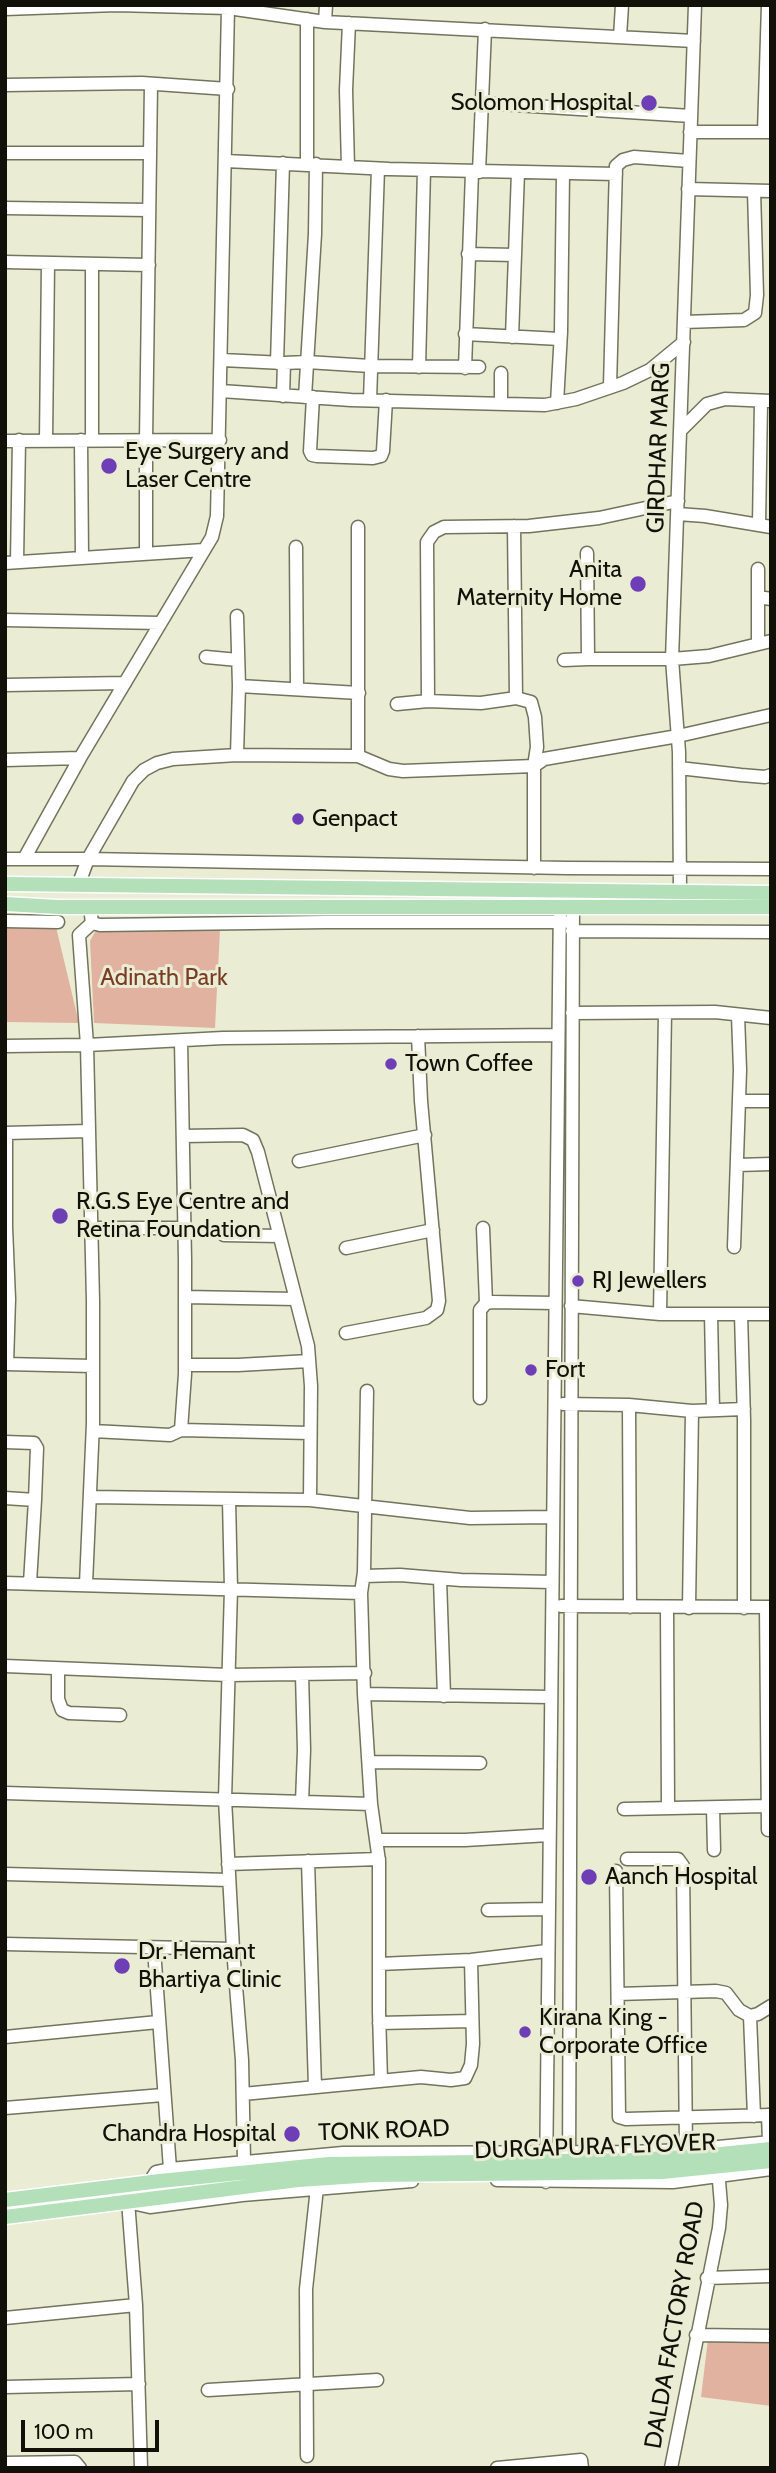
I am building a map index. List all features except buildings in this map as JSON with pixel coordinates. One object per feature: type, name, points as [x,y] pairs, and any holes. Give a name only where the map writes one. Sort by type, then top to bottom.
[{"type":"main road","points":[[5,884],[771,892]]},
{"type":"main road","points":[[5,904],[58,914],[90,907],[567,918],[771,907]]},
{"type":"main road","name":"DURGAPURA FLYOVER","points":[[154,2182],[329,2164],[630,2160],[701,2156],[770,2144]]},
{"type":"main road","name":"DURGAPURA FLYOVER","points":[[128,2202],[298,2180],[374,2175],[662,2172],[771,2161]]},
{"type":"main road","name":"TONK ROAD","points":[[5,2200],[154,2182]]},
{"type":"main road","name":"TONK ROAD","points":[[5,2217],[128,2202]]},
{"type":"street","points":[[5,9],[116,5],[228,8],[325,22],[694,41]]},
{"type":"street","points":[[325,22],[326,5]]},
{"type":"street","points":[[620,37],[622,5]]},
{"type":"street","name":"GIRDHAR MARG","points":[[680,892],[678,736],[672,659],[695,5]]},
{"type":"street","points":[[690,132],[767,132],[768,5]]},
{"type":"street","points":[[31,859],[80,758],[212,537],[218,516],[228,8]]},
{"type":"street","points":[[307,19],[316,234],[307,362],[310,451],[317,456],[381,456],[386,400]]},
{"type":"street","points":[[348,167],[346,90],[349,23]]},
{"type":"street","points":[[465,368],[468,254],[484,103],[485,29]]},
{"type":"street","points":[[5,85],[151,84],[228,89]]},
{"type":"street","points":[[146,552],[151,84]]},
{"type":"street","points":[[484,103],[691,116]]},
{"type":"street","points":[[5,153],[150,153]]},
{"type":"street","points":[[610,386],[616,166],[623,160],[634,157],[689,161]]},
{"type":"street","points":[[226,161],[378,169],[616,174]]},
{"type":"street","points":[[283,163],[280,363],[283,396]]},
{"type":"street","points":[[369,400],[378,169]]},
{"type":"street","points":[[419,367],[424,170]]},
{"type":"street","points":[[513,337],[518,172]]},
{"type":"street","points":[[557,403],[563,173]]},
{"type":"street","points":[[688,189],[771,191]]},
{"type":"street","points":[[684,322],[744,320],[755,313],[757,295],[754,191]]},
{"type":"street","points":[[5,208],[149,210]]},
{"type":"street","points":[[468,254],[515,255]]},
{"type":"street","points":[[5,262],[149,265]]},
{"type":"street","points":[[46,440],[48,263]]},
{"type":"street","points":[[82,557],[92,264]]},
{"type":"street","points":[[465,334],[560,339]]},
{"type":"street","points":[[221,391],[369,400],[545,405],[576,399],[650,370],[683,348]]},
{"type":"street","points":[[222,360],[479,367]]},
{"type":"street","points":[[500,404],[501,373]]},
{"type":"street","points":[[428,701],[427,542],[434,532],[444,527],[529,526],[678,508],[705,516],[765,526],[766,401],[725,399],[707,404],[682,425]]},
{"type":"street","points":[[204,550],[11,562],[12,441],[220,440]]},
{"type":"street","points":[[514,526],[516,698]]},
{"type":"street","points":[[358,527],[358,756]]},
{"type":"street","points":[[296,547],[297,689]]},
{"type":"street","points":[[587,553],[588,659]]},
{"type":"street","points":[[565,660],[709,656],[764,643],[764,598],[758,569]]},
{"type":"street","points":[[237,617],[237,755]]},
{"type":"street","points":[[5,620],[160,623]]},
{"type":"street","points":[[206,657],[238,660]]},
{"type":"street","points":[[5,685],[125,683]]},
{"type":"street","points":[[239,686],[359,693]]},
{"type":"street","points":[[397,704],[428,701],[481,703],[516,698],[531,702],[537,747],[534,766],[534,868]]},
{"type":"street","points":[[79,883],[88,859],[133,781],[144,770],[157,763],[237,755],[358,756],[389,769],[403,771],[534,766],[544,759],[678,736],[771,715]]},
{"type":"street","points":[[5,760],[80,758]]},
{"type":"street","points":[[678,768],[765,777],[771,775]]},
{"type":"street","points":[[5,859],[771,869]]},
{"type":"street","points":[[566,891],[572,1013],[569,2181]]},
{"type":"street","points":[[90,907],[92,923]]},
{"type":"street","points":[[5,921],[41,921],[58,914],[79,935],[87,1045],[93,1366],[86,1584]]},
{"type":"street","points":[[546,2182],[558,1035],[567,918]]},
{"type":"street","points":[[92,923],[567,918],[771,932]]},
{"type":"street","points":[[79,935],[92,923]]},
{"type":"street","points":[[572,1013],[715,1012],[771,1018]]},
{"type":"street","points":[[660,1314],[665,1013]]},
{"type":"street","points":[[734,1247],[740,1070],[738,1015]]},
{"type":"street","points":[[5,1045],[87,1045],[223,1038],[558,1035]]},
{"type":"street","points":[[346,1333],[426,1318],[436,1310],[439,1301],[418,1036]]},
{"type":"street","points":[[181,1041],[185,1297],[181,1430]]},
{"type":"street","points":[[739,1101],[771,1101]]},
{"type":"street","points":[[89,1131],[6,1133],[9,1298],[6,1364],[93,1366]]},
{"type":"street","points":[[183,1136],[243,1135],[253,1140],[308,1346],[310,1500]]},
{"type":"street","points":[[299,1161],[425,1135]]},
{"type":"street","points":[[737,1166],[771,1164]]},
{"type":"street","points":[[91,1228],[184,1228]]},
{"type":"street","points":[[480,1398],[478,1327],[480,1310],[486,1303],[484,1228]]},
{"type":"street","points":[[346,1248],[433,1230]]},
{"type":"street","points":[[223,1235],[279,1236]]},
{"type":"street","points":[[185,1297],[296,1299]]},
{"type":"street","points":[[486,1303],[555,1303]]},
{"type":"street","points":[[571,1306],[660,1314],[771,1314]]},
{"type":"street","points":[[711,1314],[713,1410]]},
{"type":"street","points":[[741,1314],[744,1608]]},
{"type":"street","points":[[185,1365],[309,1361]]},
{"type":"street","points":[[367,1391],[364,1576],[361,1593],[371,1804],[379,1859],[381,2081]]},
{"type":"street","points":[[554,1404],[629,1405],[692,1411],[744,1409]]},
{"type":"street","points":[[629,1405],[630,1607]]},
{"type":"street","points":[[689,1608],[692,1411]]},
{"type":"street","points":[[93,1431],[170,1435],[181,1430],[310,1433]]},
{"type":"street","points":[[5,1443],[34,1443],[37,1448],[30,1583]]},
{"type":"street","points":[[90,1497],[310,1500],[470,1518],[552,1517]]},
{"type":"street","points":[[5,1498],[35,1500]]},
{"type":"street","points":[[229,1500],[231,1589],[225,1800],[243,2094],[244,2161]]},
{"type":"street","points":[[364,1576],[400,1575],[552,1582]]},
{"type":"street","points":[[440,1578],[444,1696]]},
{"type":"street","points":[[5,1583],[361,1593]]},
{"type":"street","points":[[551,1605],[768,1607],[768,1830]]},
{"type":"street","points":[[667,1607],[668,1808]]},
{"type":"street","points":[[5,1666],[228,1675],[365,1673]]},
{"type":"street","points":[[58,1669],[58,1699],[62,1710],[69,1713],[120,1715]]},
{"type":"street","points":[[302,1674],[302,1802]]},
{"type":"street","points":[[364,1694],[550,1697]]},
{"type":"street","points":[[369,1762],[480,1763]]},
{"type":"street","points":[[5,1793],[371,1804]]},
{"type":"street","points":[[624,1809],[768,1806]]},
{"type":"street","points":[[713,1808],[714,1850]]},
{"type":"street","points":[[376,1840],[465,1840],[549,1835]]},
{"type":"street","points":[[228,1864],[379,1859]]},
{"type":"street","points":[[627,1859],[682,1861],[686,2150]]},
{"type":"street","points":[[308,1861],[315,2087]]},
{"type":"street","points":[[616,1871],[619,2117],[769,2115],[770,2144]]},
{"type":"street","points":[[5,1874],[229,1880]]},
{"type":"street","points":[[488,1910],[548,1909]]},
{"type":"street","points":[[5,1944],[233,1950]]},
{"type":"street","points":[[154,1949],[170,2169]]},
{"type":"street","points":[[379,1964],[471,1960],[547,1951]]},
{"type":"street","points":[[243,2094],[421,2077],[451,2080],[465,2078],[471,2065],[471,1960]]},
{"type":"street","points":[[618,1994],[684,1991],[726,1993],[734,2006],[750,2016],[771,2006]]},
{"type":"street","points":[[750,2016],[754,2116]]},
{"type":"street","points":[[379,2023],[472,2021]]},
{"type":"street","points":[[5,2037],[158,2022]]},
{"type":"street","points":[[5,2108],[163,2095]]},
{"type":"street","name":"TONK ROAD","points":[[154,2182],[156,2172],[170,2169],[343,2153],[686,2150],[770,2144]]},
{"type":"street","name":"DALDA FACTORY ROAD","points":[[671,2468],[720,2216],[717,2147]]},
{"type":"street","points":[[390,2152],[390,2182]]},
{"type":"street","name":"TONK ROAD","points":[[128,2202],[150,2207],[390,2182],[489,2180],[631,2183],[719,2177],[771,2169]]},
{"type":"street","points":[[307,2456],[306,2289],[317,2188]]},
{"type":"street","points":[[128,2202],[136,2305],[141,2468]]},
{"type":"street","points":[[707,2278],[771,2276]]},
{"type":"street","points":[[5,2318],[136,2305]]},
{"type":"street","points":[[696,2335],[771,2336]]},
{"type":"street","points":[[208,2390],[377,2380]]},
{"type":"street","points":[[5,2387],[139,2384]]},
{"type":"street","points":[[496,2468],[581,2460],[582,2468]]},
{"type":"street","points":[[5,2463],[75,2462],[80,2468]]},
{"type":"green space","points":[[5,927],[56,927],[79,1023],[5,1022]]},
{"type":"green space","name":"Adinath Park","points":[[100,929],[220,930],[215,1028],[94,1023],[90,941]]},
{"type":"green space","points":[[708,2339],[771,2339],[771,2406],[701,2397]]},
{"type":"place","name":"Solomon Hospital","points":[[649,103]]},
{"type":"place","name":"Eye Surgery and Laser Centre","points":[[109,466]]},
{"type":"place","name":"Anita Maternity Home","points":[[638,584]]},
{"type":"place","name":"Genpact","points":[[298,819]]},
{"type":"place","name":"Town Coffee","points":[[391,1064]]},
{"type":"place","name":"R.G.S Eye Centre and Retina Foundation","points":[[60,1216]]},
{"type":"place","name":"RJ Jewellers","points":[[578,1281]]},
{"type":"place","name":"Fort","points":[[531,1370]]},
{"type":"place","name":"Aanch Hospital","points":[[589,1877]]},
{"type":"place","name":"Dr. Hemant Bhartiya Clinic","points":[[122,1966]]},
{"type":"place","name":"Kirana King - Corporate Office","points":[[525,2032]]},
{"type":"place","name":"Chandra Hospital","points":[[292,2134]]}]
